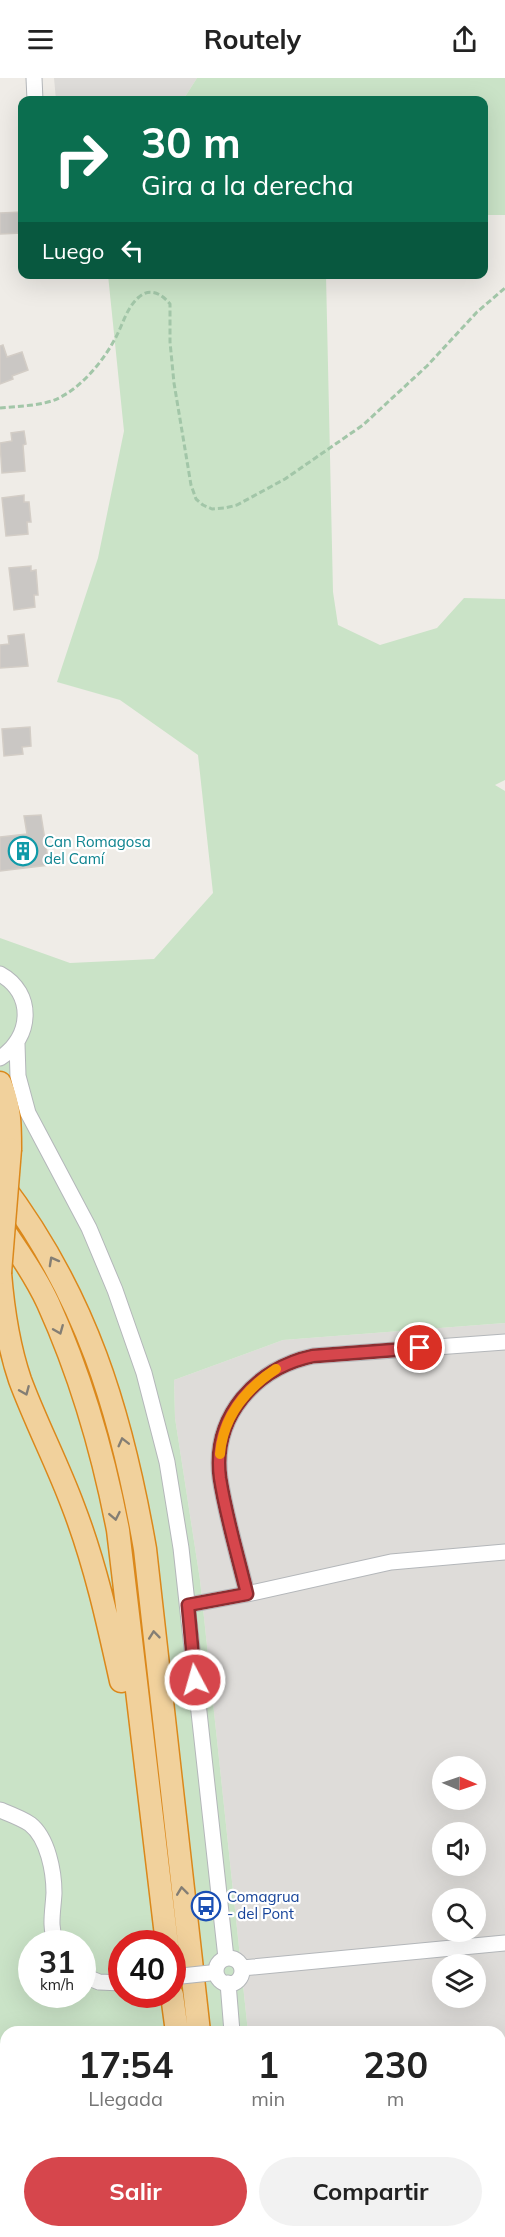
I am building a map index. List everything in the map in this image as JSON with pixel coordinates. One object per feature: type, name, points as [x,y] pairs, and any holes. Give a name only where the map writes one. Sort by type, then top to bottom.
[{"type":"highway","points":[[0,1082],[8,1101],[10,1121],[10,1149],[0,1273],[4,1318],[20,1379],[73,1506],[93,1565],[112,1634],[128,1713],[147,1772]]},
{"type":"highway","points":[[0,1182],[27,1218],[72,1296],[102,1372],[132,1478],[145,1549],[198,2026]]},
{"type":"highway","points":[[0,1224],[24,1259],[47,1301],[76,1373],[106,1468],[118,1530],[165,1930]]},
{"type":"highway","points":[[174,2008],[176,2026]]},
{"type":"street","points":[[34,78],[35,96]]},
{"type":"street","points":[[0,974],[8,978],[18,989],[24,1002],[26,1016],[24,1030],[17,1044],[0,1058]]},
{"type":"street","points":[[17,1044],[18,1077],[28,1113]]},
{"type":"street","points":[[0,1082],[16,1097],[28,1113],[89,1228],[115,1290],[141,1364],[166,1462],[181,1548],[226,1958]]},
{"type":"street","points":[[247,1594],[220,1477],[220,1450],[229,1419],[249,1389],[278,1367],[296,1359],[505,1342]]},
{"type":"street","points":[[188,1605],[391,1562],[505,1552]]},
{"type":"street","points":[[0,1810],[30,1824],[42,1841],[53,1883],[50,1922],[52,1930]]},
{"type":"street","points":[[242,1968],[505,1943]]},
{"type":"street","points":[[230,2026],[218,1976],[220,1961],[226,1958],[236,1960],[242,1968]]},
{"type":"street","points":[[186,1977],[218,1976],[238,1980],[242,1968]]},
{"type":"path","points":[[0,408],[47,402],[68,392],[93,369],[104,355],[115,339],[130,306],[140,296],[151,292],[160,294],[170,304],[170,342],[174,383],[191,485],[196,500],[212,509],[225,508],[237,505],[285,479],[346,439],[427,366],[477,312],[505,288]]},
{"type":"shaded area","points":[[54,78],[197,78],[186,96],[56,96]]},
{"type":"shaded area","points":[[505,1323],[505,2026],[247,2026],[200,1580],[175,1418],[174,1380],[283,1340]]},
{"type":"green space","points":[[197,78],[505,78],[505,215],[488,215],[488,96],[186,96]]},
{"type":"green space","points":[[108,279],[326,279],[333,592],[338,625],[380,645],[437,628],[464,598],[505,599],[505,780],[495,785],[505,791],[505,1323],[283,1340],[174,1380],[175,1418],[200,1580],[247,2026],[0,2026],[0,938],[70,963],[154,959],[213,893],[198,755],[120,700],[57,682],[98,558],[124,431]]},
{"type":"building","points":[[18,212],[18,233],[0,234],[0,213]]},
{"type":"building","points":[[3,345],[7,357],[22,352],[28,370],[0,384],[0,346]]},
{"type":"building","points":[[24,431],[25,471],[2,473],[0,443],[12,441],[11,433]]},
{"type":"building","points":[[24,495],[24,502],[29,502],[31,522],[27,522],[28,534],[6,536],[2,498]]},
{"type":"building","points":[[31,566],[31,571],[36,570],[38,595],[34,595],[35,607],[14,610],[9,568]]},
{"type":"building","points":[[24,634],[28,666],[0,668],[0,645],[9,644],[8,636]]},
{"type":"building","points":[[30,727],[31,746],[22,747],[23,754],[4,756],[2,729]]},
{"type":"building","name":"Can Romagosa del Camí","points":[[41,815],[49,865],[0,871],[0,837],[27,834],[24,816]]},
{"type":"slow traffic","points":[[220,1454],[229,1419],[238,1403],[249,1389],[276,1369]]},
{"type":"place","name":"Can Romagosa del Camí","points":[[23,851]]},
{"type":"place","name":"Comagrua - del Pont","points":[[206,1906]]},
{"type":"route","points":[[195,1680],[188,1605],[247,1594],[220,1477],[220,1450],[229,1419],[238,1403],[249,1389],[265,1376],[296,1359],[420,1348]]}]
